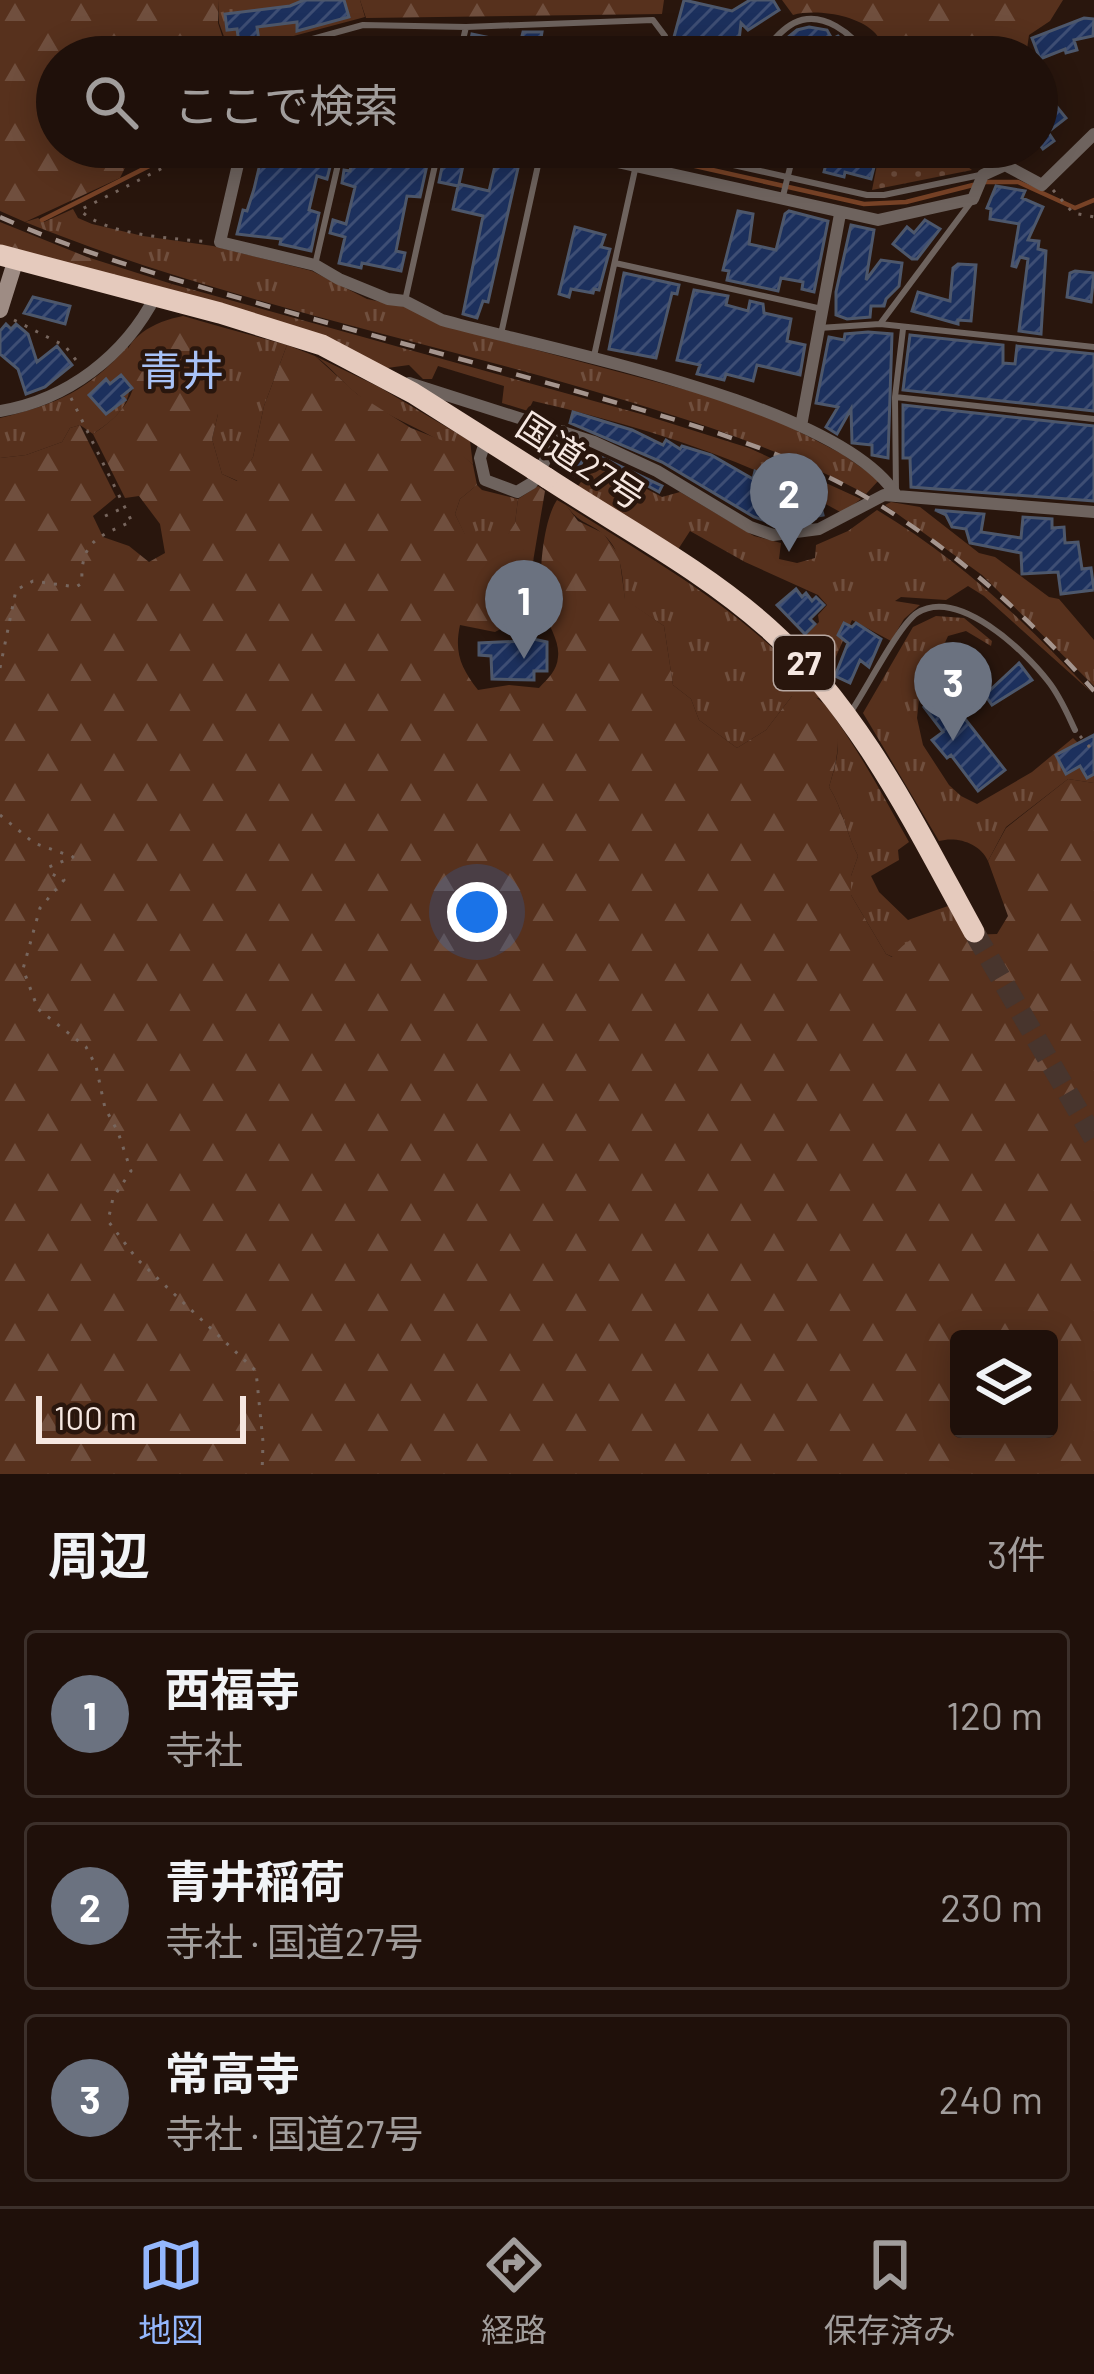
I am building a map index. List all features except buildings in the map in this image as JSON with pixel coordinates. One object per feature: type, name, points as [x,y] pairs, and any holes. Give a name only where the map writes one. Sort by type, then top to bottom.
[{"type":"highway","name":"国道27号","points":[[8,257],[302,337],[390,379],[747,610],[794,652],[848,716],[974,932]]},
{"type":"main road","points":[[0,311],[8,257]]},
{"type":"street","points":[[1009,168],[1042,185],[1094,134]]},
{"type":"street","points":[[237,168],[220,242],[315,265],[442,320],[733,399],[801,426],[883,473],[896,495]]},
{"type":"street","points":[[679,168],[839,214],[895,219],[979,185],[1002,168]]},
{"type":"street","points":[[801,426],[839,214]]},
{"type":"street","points":[[0,411],[68,391],[144,319],[156,295]]},
{"type":"street","points":[[390,379],[562,431],[657,471],[750,527],[773,535],[819,529],[875,498],[896,495],[1094,512]]},
{"type":"street","points":[[487,439],[480,458],[484,480],[517,492],[532,483],[562,431]]},
{"type":"lane","points":[[778,36],[800,20],[817,19],[848,36]]},
{"type":"lane","points":[[323,36],[363,25],[466,27],[653,20],[665,36]]},
{"type":"lane","points":[[464,36],[466,27]]},
{"type":"lane","points":[[315,265],[337,168]]},
{"type":"lane","points":[[405,301],[435,168]]},
{"type":"lane","points":[[501,334],[541,168]]},
{"type":"lane","points":[[593,360],[635,168]]},
{"type":"lane","points":[[736,168],[787,181],[884,195],[979,185]]},
{"type":"lane","points":[[783,198],[790,168]]},
{"type":"lane","points":[[880,324],[979,185]]},
{"type":"lane","points":[[614,262],[822,309]]},
{"type":"lane","points":[[819,328],[880,324],[1094,347]]},
{"type":"lane","points":[[896,495],[895,397],[903,329]]},
{"type":"lane","points":[[895,397],[1094,419]]},
{"type":"lane","points":[[848,716],[907,622],[924,609],[966,610],[1023,653],[1058,696],[1075,730]]},
{"type":"path","points":[[162,168],[80,210],[94,221],[144,234],[220,242]]},
{"type":"path","points":[[1065,200],[1069,209],[1094,217]]},
{"type":"path","points":[[0,311],[65,346],[88,375]]},
{"type":"path","points":[[0,668],[16,590],[22,584],[44,580],[66,589],[76,587],[82,583],[82,559],[92,542],[101,532],[133,522],[68,391]]},
{"type":"path","points":[[105,515],[125,507]]},
{"type":"path","points":[[1075,730],[1094,752]]},
{"type":"path","points":[[0,815],[34,843],[73,856],[49,867],[64,880],[40,908],[23,969],[38,1009],[86,1047],[96,1066],[105,1108],[131,1172],[113,1198],[108,1221],[137,1259],[256,1371],[262,1474]]},
{"type":"green space","points":[[0,0],[219,0],[222,36],[36,36],[36,168],[125,168],[120,178],[25,222],[0,211]]},
{"type":"green space","points":[[219,0],[360,0],[365,17],[294,36],[224,36]]},
{"type":"green space","points":[[360,0],[664,0],[662,14],[366,18]]},
{"type":"green space","points":[[782,0],[1063,0],[1050,21],[1029,36],[877,36],[856,20],[834,14],[793,15]]},
{"type":"green space","points":[[876,168],[972,170],[872,190]]},
{"type":"green space","points":[[73,209],[78,218],[92,224],[213,246],[312,271],[367,299],[410,308],[472,333],[769,416],[842,454],[879,480],[866,494],[760,446],[687,420],[229,292],[25,222],[38,218],[44,222]]},
{"type":"green space","points":[[0,222],[172,284],[168,289],[0,245]]},
{"type":"green space","points":[[172,284],[641,414],[749,448],[861,499],[842,513],[768,476],[692,446],[533,401],[528,411],[502,403],[504,386],[438,366],[432,379],[423,379],[409,365],[387,368],[168,289]]},
{"type":"green space","points":[[183,316],[225,328],[225,364],[218,374],[218,414],[212,439],[222,474],[237,481],[253,457],[264,406],[287,345],[315,356],[357,394],[411,428],[451,444],[473,465],[477,485],[460,499],[455,514],[465,534],[508,534],[515,523],[518,499],[538,486],[545,491],[520,619],[495,632],[460,625],[460,660],[478,690],[509,685],[539,688],[556,666],[557,646],[544,612],[541,587],[544,538],[557,500],[578,521],[603,533],[619,555],[625,599],[664,626],[673,685],[691,699],[699,720],[737,748],[766,730],[792,696],[803,690],[818,699],[828,708],[837,731],[829,787],[858,856],[851,895],[892,957],[914,937],[940,927],[959,925],[967,935],[997,934],[1008,916],[988,861],[1006,828],[1068,779],[1094,783],[1094,1474],[0,1474],[0,458],[62,442],[70,428],[80,425],[116,497],[93,516],[103,537],[129,546],[149,562],[165,553],[160,524],[139,496],[125,498],[93,434],[130,396],[133,389],[124,362],[127,350],[156,325]]},
{"type":"green space","points":[[225,328],[287,345],[264,406],[253,457],[238,481],[222,474],[212,439],[218,414],[218,374],[225,364]]},
{"type":"green space","points":[[128,346],[128,397],[106,424],[93,434],[80,425],[70,428],[62,442],[0,458],[0,418],[70,394]]},
{"type":"green space","points":[[315,356],[470,441],[473,465],[446,444],[372,405]]},
{"type":"green space","points":[[592,467],[662,497],[680,492],[754,536],[781,543],[779,559],[797,563],[815,558],[816,545],[848,531],[877,510],[990,593],[1091,692],[968,586],[946,600],[901,597],[895,601],[920,605],[904,619],[891,641],[852,620],[827,677],[797,644],[819,622],[818,615],[827,605],[818,595],[690,531],[677,551],[578,486]]},
{"type":"green space","points":[[477,485],[518,499],[508,535],[465,535],[455,514],[460,499]]},
{"type":"green space","points":[[566,505],[735,616],[819,698],[792,696],[766,730],[737,748],[699,720],[691,699],[673,685],[664,626],[625,600],[615,549]]},
{"type":"green space","points":[[885,505],[920,507],[979,553],[995,557],[1049,597],[1059,599],[1094,640],[1094,686],[982,575]]},
{"type":"green space","points":[[936,616],[964,618],[992,641],[991,646],[966,631],[948,636],[919,699],[917,718],[923,745],[961,796],[977,804],[1032,772],[1073,738],[1094,759],[1094,783],[1068,779],[1006,827],[988,861],[967,842],[939,841],[863,713],[913,627]]},
{"type":"green space","points":[[821,700],[909,842],[898,850],[899,860],[871,876],[879,892],[908,920],[948,906],[959,925],[893,957],[886,954],[851,895],[858,856],[829,787],[838,741]]},
{"type":"waterway","points":[[42,220],[145,168]]},
{"type":"waterway","points":[[704,168],[864,204],[906,202],[973,185]]},
{"type":"waterway","points":[[984,182],[1018,182],[1075,208],[1094,200]]},
{"type":"tunnel","points":[[974,932],[1094,1138]]},
{"type":"railway","points":[[0,217],[155,273],[663,416],[801,465],[866,497],[959,561],[1016,610],[1094,691]]},
{"type":"place","name":"青井稲荷","points":[[789,552]]},
{"type":"place","name":"西福寺","points":[[524,659]]},
{"type":"place","name":"常高寺","points":[[953,741]]},
{"type":"district","name":"青井","points":[[182,371]]}]
